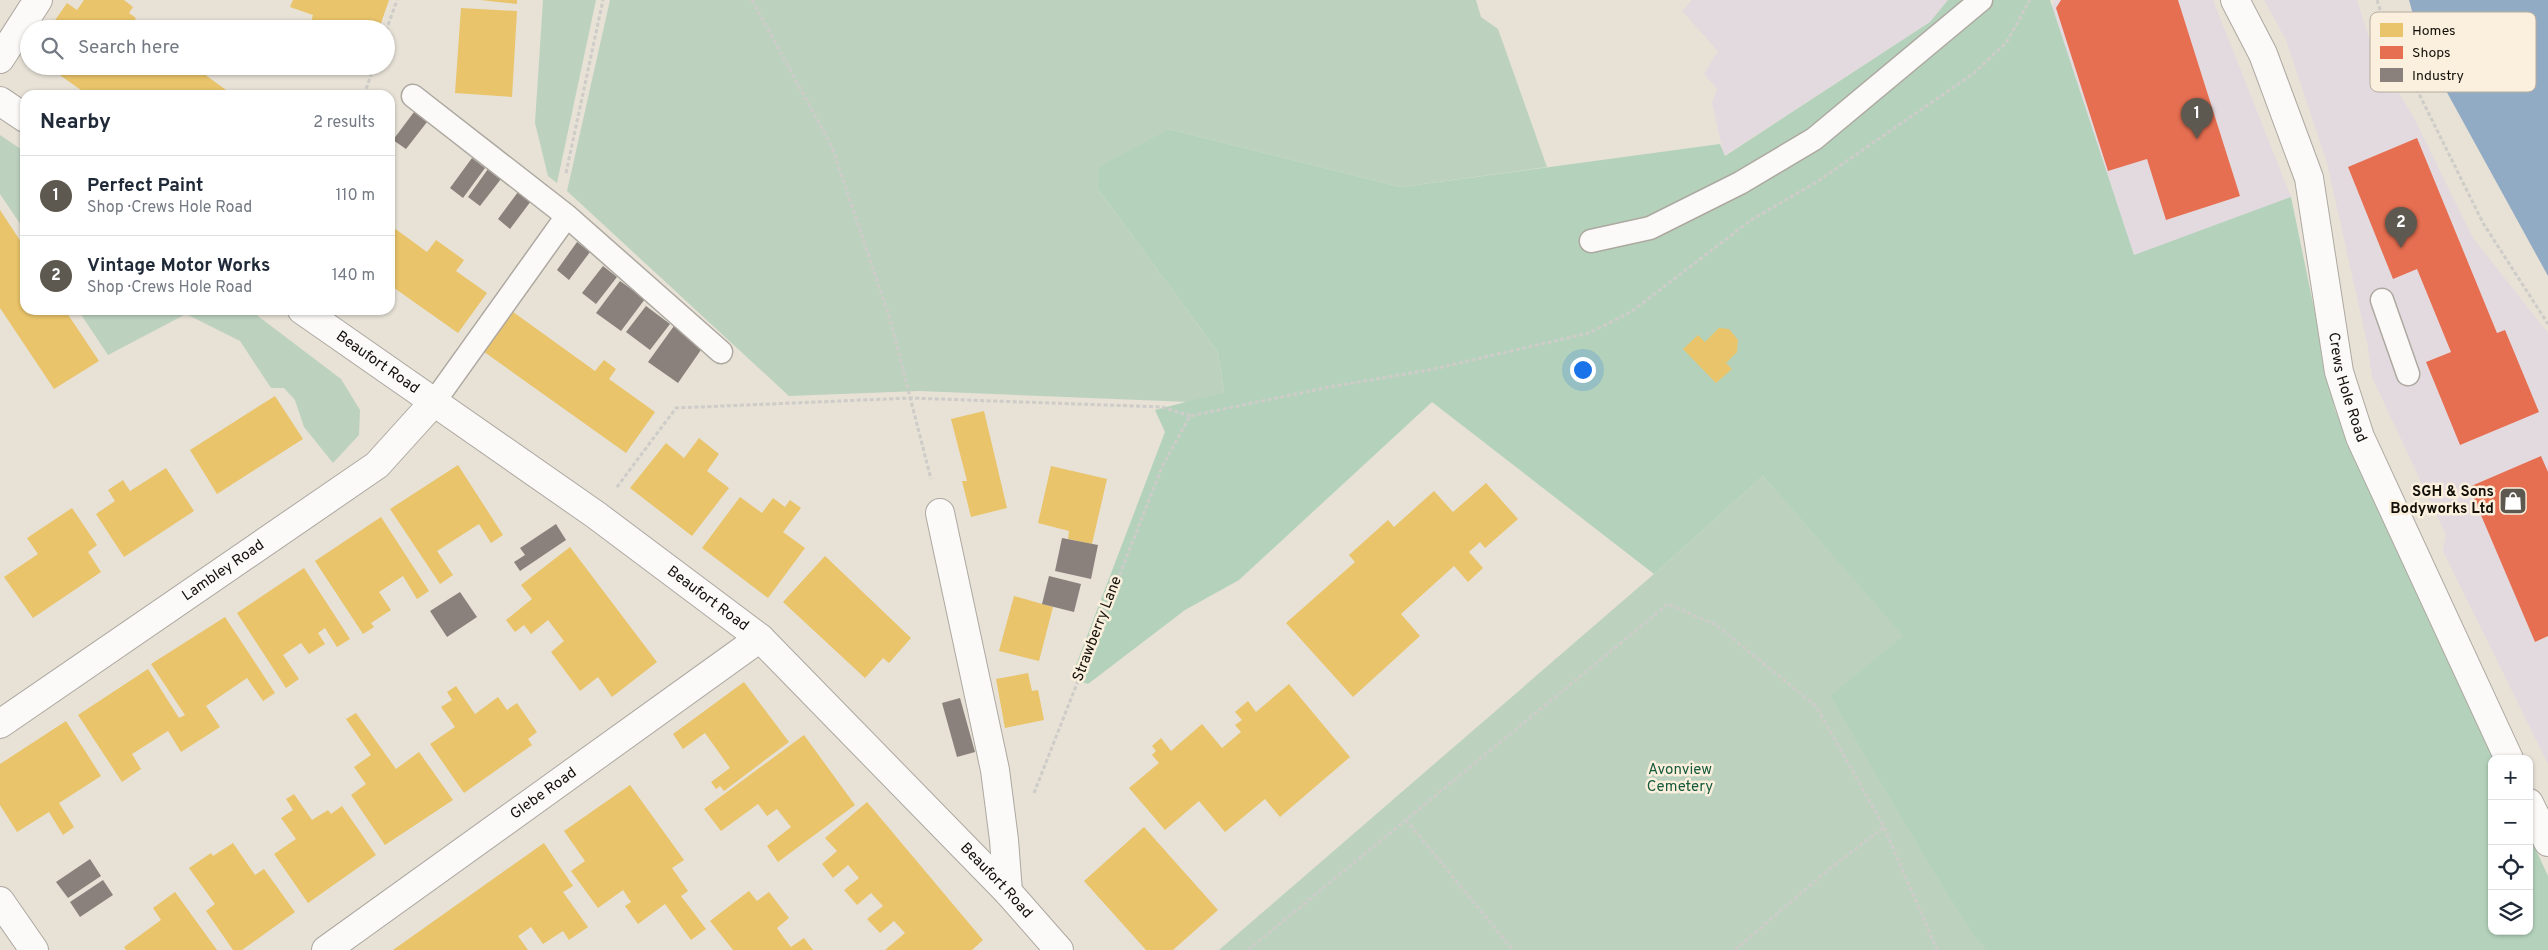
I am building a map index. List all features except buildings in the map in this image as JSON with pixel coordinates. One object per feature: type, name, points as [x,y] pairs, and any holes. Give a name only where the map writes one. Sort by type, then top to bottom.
[{"type":"street","points":[[25,20],[38,0]]},
{"type":"street","name":"Crews Hole Road","points":[[2235,0],[2263,54],[2309,178],[2340,372],[2360,436],[2507,755]]},
{"type":"street","points":[[0,59],[20,28]]},
{"type":"street","points":[[0,101],[20,115]]},
{"type":"street","name":"Beaufort Road","points":[[309,315],[596,515],[760,638],[1008,892],[1059,950]]},
{"type":"street","name":"Lambley Road","points":[[0,724],[377,465],[434,402]]},
{"type":"street","points":[[940,513],[995,770],[1004,840],[1008,892]]},
{"type":"street","name":"Glebe Road","points":[[326,950],[760,638]]},
{"type":"street","points":[[2533,811],[2548,842]]},
{"type":"street","points":[[0,901],[34,950]]},
{"type":"lane","points":[[1592,241],[1650,228],[1740,183],[1814,139],[1980,0]]},
{"type":"lane","points":[[413,96],[567,216],[721,352]]},
{"type":"lane","points":[[434,402],[567,216]]},
{"type":"lane","points":[[2382,300],[2408,374]]},
{"type":"path","points":[[390,20],[397,0]]},
{"type":"path","points":[[564,181],[603,0]]},
{"type":"path","points":[[752,0],[832,148],[890,319],[940,513]]},
{"type":"path","points":[[2377,0],[2381,12]]},
{"type":"path","points":[[366,90],[371,75]]},
{"type":"path","points":[[2418,92],[2483,223],[2548,324]]},
{"type":"path","points":[[596,515],[676,408],[910,398]]},
{"type":"path","name":"Strawberry Lane","points":[[910,398],[1162,407],[1190,416],[1162,467],[1024,818],[1004,840]]},
{"type":"path","points":[[1248,950],[1668,604],[1716,625],[1816,706],[1884,828],[1937,950]]},
{"type":"path","points":[[1406,820],[1514,950]]},
{"type":"path","points":[[1735,950],[1828,870],[1884,828]]},
{"type":"shaded area","points":[[1692,0],[1948,0],[1930,22],[1724,156],[1712,103],[1717,89],[1704,74],[1718,51],[1682,11]]},
{"type":"shaded area","points":[[2055,0],[2213,0],[2291,197],[2134,256],[2052,6]]},
{"type":"shaded area","points":[[2264,0],[2357,0],[2370,42],[2370,92],[2398,92],[2414,118],[2473,238],[2548,333],[2548,764],[2443,551],[2446,535],[2372,377],[2367,342],[2327,163],[2286,40]]},
{"type":"green space","points":[[543,0],[596,0],[557,183],[548,176],[535,123]]},
{"type":"green space","points":[[610,0],[1476,0],[1481,17],[1498,29],[1547,167],[1401,187],[1169,129],[1098,189],[1218,352],[1224,392],[1189,402],[919,391],[789,396],[567,191]]},
{"type":"green space","points":[[1948,0],[2050,0],[2134,255],[2291,197],[2335,410],[2492,755],[2488,755],[2488,935],[2533,935],[2533,844],[2548,876],[2548,950],[1987,950],[1974,935],[1930,866],[1830,696],[1903,636],[1763,476],[1654,574],[1432,402],[1239,580],[1185,610],[1088,684],[1071,678],[1165,432],[1155,410],[1224,392],[1218,352],[1098,189],[1099,167],[1169,129],[1401,187],[1720,144],[1725,156],[1930,22]]},
{"type":"green space","points":[[0,135],[20,149],[20,224],[0,194]]},
{"type":"green space","points":[[81,315],[184,315],[108,355]]},
{"type":"green space","points":[[188,315],[257,315],[341,379],[360,410],[359,435],[333,463],[304,427],[295,400],[284,388],[271,388],[240,341]]},
{"type":"green space","name":"Avonview Cemetery","points":[[1763,476],[1904,636],[1987,950],[1219,950],[1654,574]]},
{"type":"water","points":[[2409,0],[2548,0],[2548,276],[2447,92],[2536,92],[2536,12],[2412,12]]},
{"type":"place","name":"Perfect Paint","points":[[2197,139]]},
{"type":"place","name":"Vintage Motor Works","points":[[2401,248]]},
{"type":"place","name":"SGH & Sons Bodyworks Ltd","points":[[2513,501]]}]
